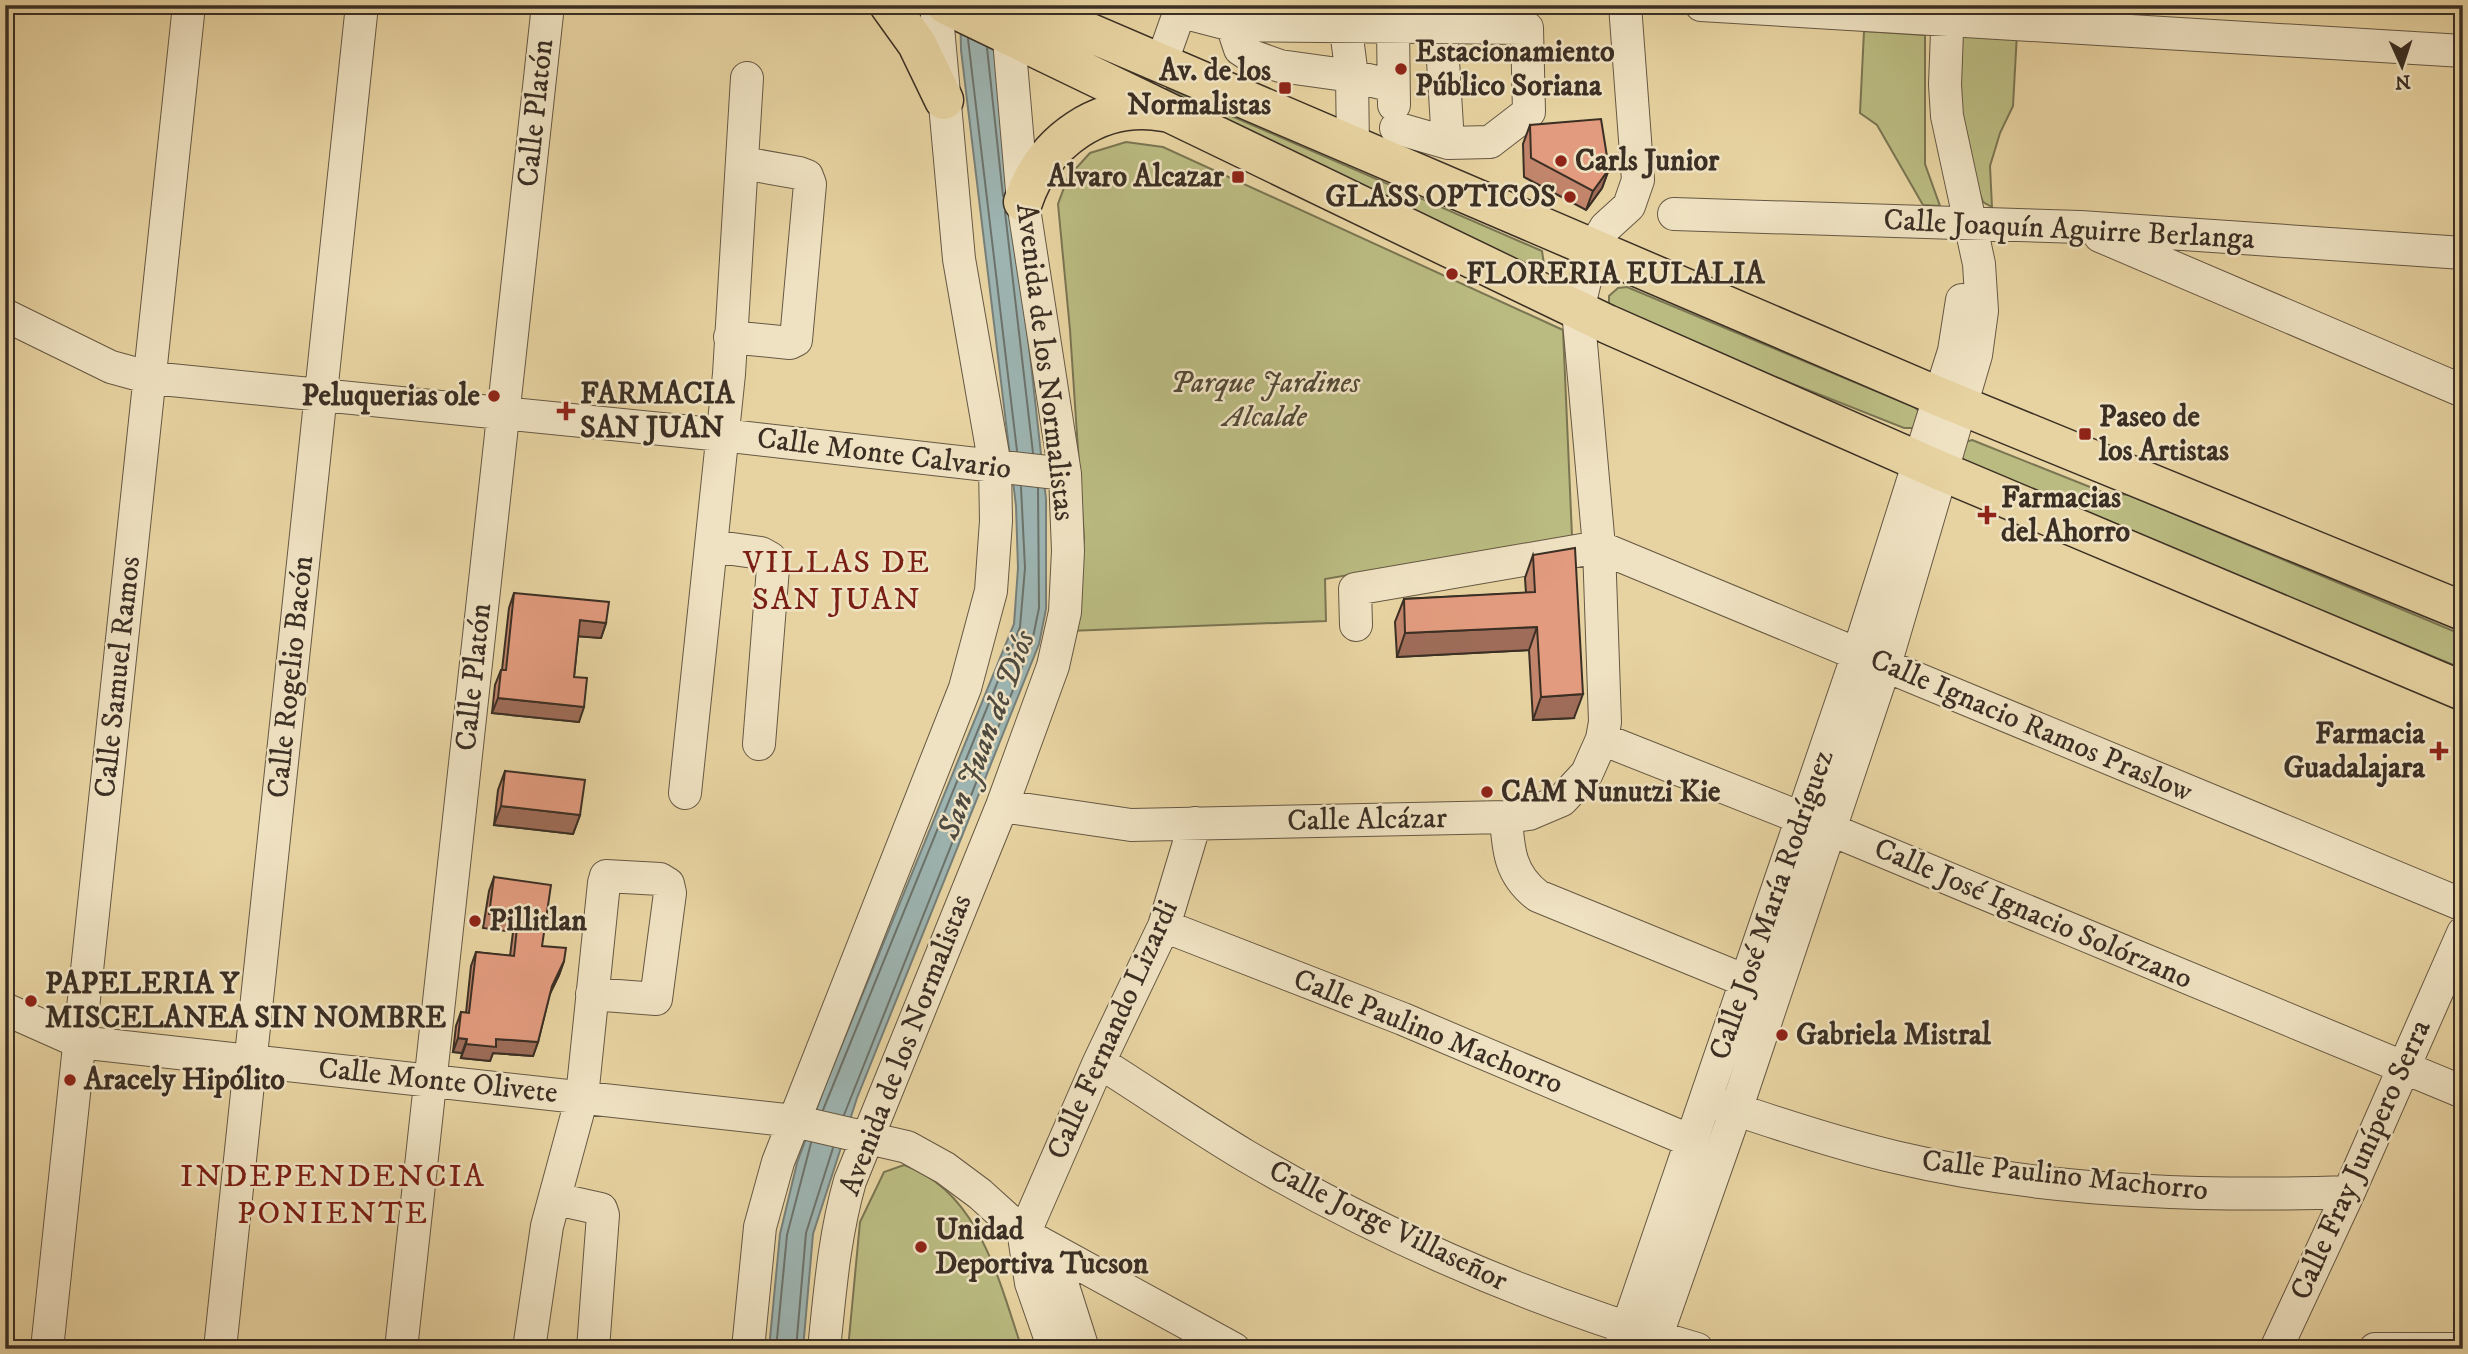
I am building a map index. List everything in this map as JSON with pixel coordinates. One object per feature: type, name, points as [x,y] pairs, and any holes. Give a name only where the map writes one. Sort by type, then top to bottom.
[{"type":"main road","points":[[889,5],[918,44],[944,100]]},
{"type":"main road","points":[[1078,5],[1115,44]]},
{"type":"main road","points":[[944,6],[1115,44],[1951,401],[2463,611]]},
{"type":"main road","points":[[1010,19],[1171,113],[1578,310],[1931,466],[2463,691]]},
{"type":"main road","points":[[1023,202],[1037,170],[1053,149],[1073,131],[1104,116],[1120,112],[1154,110],[1171,113]]},
{"type":"street","name":"Calle Samuel Ramos","points":[[47,1349],[189,5]]},
{"type":"street","name":"Calle Rogelio Bacón","points":[[220,1349],[362,5]]},
{"type":"street","name":"Calle Platón","points":[[401,1349],[548,5]]},
{"type":"street","points":[[1592,248],[1606,227],[1629,206],[1639,180],[1625,5]]},
{"type":"street","points":[[1702,5],[1947,13],[2463,51]]},
{"type":"street","points":[[748,1349],[760,1227],[778,1162],[798,1122],[965,688],[991,591],[1000,467],[959,259],[944,100],[944,6]]},
{"type":"street","points":[[1161,64],[1182,8],[1232,25],[1330,15],[1386,16],[1441,28],[1527,28],[1529,112],[1490,142],[1448,143],[1396,128]]},
{"type":"street","name":"Calle José María Rodríguez","points":[[1639,1341],[1736,1110],[1815,824],[1872,659],[1951,401],[1961,310],[1966,222],[1945,85],[1947,13]]},
{"type":"street","points":[[1330,15],[1352,76],[1353,146]]},
{"type":"street","points":[[1386,16],[1399,166]]},
{"type":"street","name":"Avenida de los Normalistas","points":[[824,1349],[839,1221],[862,1135],[1002,806],[1053,666],[1065,611],[1068,551],[1023,202],[1010,19]]},
{"type":"street","points":[[1232,25],[1240,49],[1249,55],[1280,66],[1352,76],[1392,86]]},
{"type":"street","points":[[1441,28],[1448,143]]},
{"type":"street","points":[[685,793],[722,435],[747,78]]},
{"type":"street","points":[[730,337],[790,343],[796,340],[810,184],[807,176],[799,173],[743,163]]},
{"type":"street","name":"Calle Joaquín Aguirre Berlanga","points":[[1674,214],[1966,222],[2463,253]]},
{"type":"street","points":[[2080,228],[2463,391]]},
{"type":"street","name":"Calle Alcázar","points":[[1002,806],[1131,825],[1506,817],[1529,814],[1562,800],[1587,773],[1602,739],[1605,722],[1599,547],[1578,310],[1592,248]]},
{"type":"street","name":"Calle Monte Calvario","points":[[5,315],[111,367],[151,377],[722,435],[1059,474]]},
{"type":"street","points":[[711,546],[761,554],[770,558],[773,568],[759,744]]},
{"type":"street","points":[[1356,625],[1355,589],[1599,547]]},
{"type":"street","name":"Calle Ignacio Ramos Praslow","points":[[1599,547],[2463,905]]},
{"type":"street","name":"Calle José Ignacio Solórzano","points":[[1602,739],[1815,824],[2463,1092]]},
{"type":"street","points":[[1506,817],[1513,868],[1523,884],[1538,896],[1746,981]]},
{"type":"street","name":"Calle Fernando Lizardi","points":[[1024,1234],[1098,1062],[1164,926],[1195,823]]},
{"type":"street","name":"Calle José María Rodríguez","points":[[1639,1341],[1691,1141],[1705,1099],[1746,981],[1815,824]]},
{"type":"street","name":"Calle Paulino Machorro","points":[[1164,926],[1403,1019],[1691,1141]]},
{"type":"street","name":"Calle Fray Junípero Serra","points":[[2276,1349],[2349,1192],[2463,933]]},
{"type":"street","points":[[531,1345],[547,1226],[582,1097],[592,994]]},
{"type":"street","name":"Calle Monte Olivete","points":[[5,1009],[79,1042],[798,1122],[862,1135],[907,1147],[945,1168],[1024,1234]]},
{"type":"street","name":"Calle Jorge Villaseñor","points":[[1098,1062],[1247,1156],[1375,1225],[1639,1341],[1697,1349]]},
{"type":"street","name":"Calle Paulino Machorro","points":[[1705,1099],[1858,1147],[1967,1171],[2207,1193],[2349,1192]]},
{"type":"street","points":[[556,1199],[594,1205],[601,1209],[603,1216],[593,1349]]},
{"type":"street","points":[[1024,1234],[1031,1283],[1054,1349]]},
{"type":"street","points":[[1024,1234],[1062,1283],[1083,1349]]},
{"type":"street","points":[[1024,1234],[1234,1349]]},
{"type":"street","points":[[2375,1349],[2452,1349]]},
{"type":"green space","points":[[1957,29],[2017,33],[2013,106],[2000,133],[1990,166],[1992,207],[1983,202],[1953,120]]},
{"type":"green space","points":[[1864,31],[1925,35],[1925,164],[1940,206],[1923,205],[1877,125],[1860,113]]},
{"type":"green space","points":[[1167,88],[1542,251],[1544,264],[1536,271],[1165,94]]},
{"type":"green space","name":"Parque Jardines Alcalde","points":[[1126,142],[1163,147],[1563,330],[1572,536],[1325,579],[1326,621],[1069,631],[1084,539],[1070,330],[1058,204],[1068,177],[1090,153]]},
{"type":"green space","points":[[1627,287],[1914,407],[1919,411],[1915,428],[1904,428],[1619,315],[1609,306],[1609,296],[1618,288]]},
{"type":"green space","points":[[1972,440],[2105,493],[2129,495],[2463,635],[2463,669],[1967,463],[1962,458],[1965,442]]},
{"type":"green space","name":"Unidad Deportiva Tucson","points":[[904,1165],[930,1178],[951,1195],[968,1217],[994,1268],[1022,1349],[848,1349],[860,1222],[884,1172]]},
{"type":"water","name":"San Juan de Diós","points":[[960,5],[991,5],[1046,499],[1046,609],[1039,644],[857,1098],[813,1234],[803,1349],[769,1349],[780,1234],[797,1163],[825,1086],[1014,624],[1018,568],[1016,506],[961,50]]},
{"type":"building","points":[[1601,119],[1609,169],[1593,191],[1531,158],[1530,125]]},
{"type":"building","points":[[1575,548],[1583,694],[1541,697],[1537,627],[1405,633],[1404,599],[1535,592],[1533,555]]},
{"type":"building","points":[[514,593],[609,602],[606,623],[580,620],[574,677],[587,678],[584,707],[498,698],[501,670],[506,670]]},
{"type":"building","points":[[505,771],[585,780],[580,815],[501,806]]},
{"type":"building","points":[[494,877],[551,885],[542,946],[566,948],[564,961],[552,986],[538,1042],[496,1039],[496,1047],[466,1044],[467,1039],[458,1038],[461,1012],[469,1013],[476,952],[514,956],[518,918],[489,914]]},
{"type":"place","name":"Estacionamiento Público Soriana","points":[[1401,69]]},
{"type":"place","name":"Av. de los Normalistas","points":[[1285,88]]},
{"type":"place","name":"Carls Junior","points":[[1561,161]]},
{"type":"place","name":"Alvaro Alcazar","points":[[1238,177]]},
{"type":"place","name":"GLASS OPTICOS","points":[[1570,197]]},
{"type":"place","name":"FLORERIA EULALIA","points":[[1452,274]]},
{"type":"place","name":"Peluquerias ole","points":[[494,396]]},
{"type":"place","name":"FARMACIA SAN JUAN","points":[[566,411]]},
{"type":"place","name":"Paseo de los Artistas","points":[[2085,434]]},
{"type":"place","name":"Farmacias del Ahorro","points":[[1987,515]]},
{"type":"place","name":"Farmacia Guadalajara","points":[[2439,751]]},
{"type":"place","name":"CAM Nunutzi Kie","points":[[1487,792]]},
{"type":"place","name":"Pillitlan","points":[[475,921]]},
{"type":"place","name":"PAPELERIA Y MISCELANEA SIN NOMBRE","points":[[31,1001]]},
{"type":"place","name":"Gabriela Mistral","points":[[1782,1035]]},
{"type":"place","name":"Aracely Hipólito","points":[[70,1080]]},
{"type":"place","name":"Unidad Deportiva Tucson","points":[[921,1247]]},
{"type":"district","name":"VILLAS DE SAN JUAN","points":[[837,582]]},
{"type":"district","name":"INDEPENDENCIA PONIENTE","points":[[333,1196]]}]
